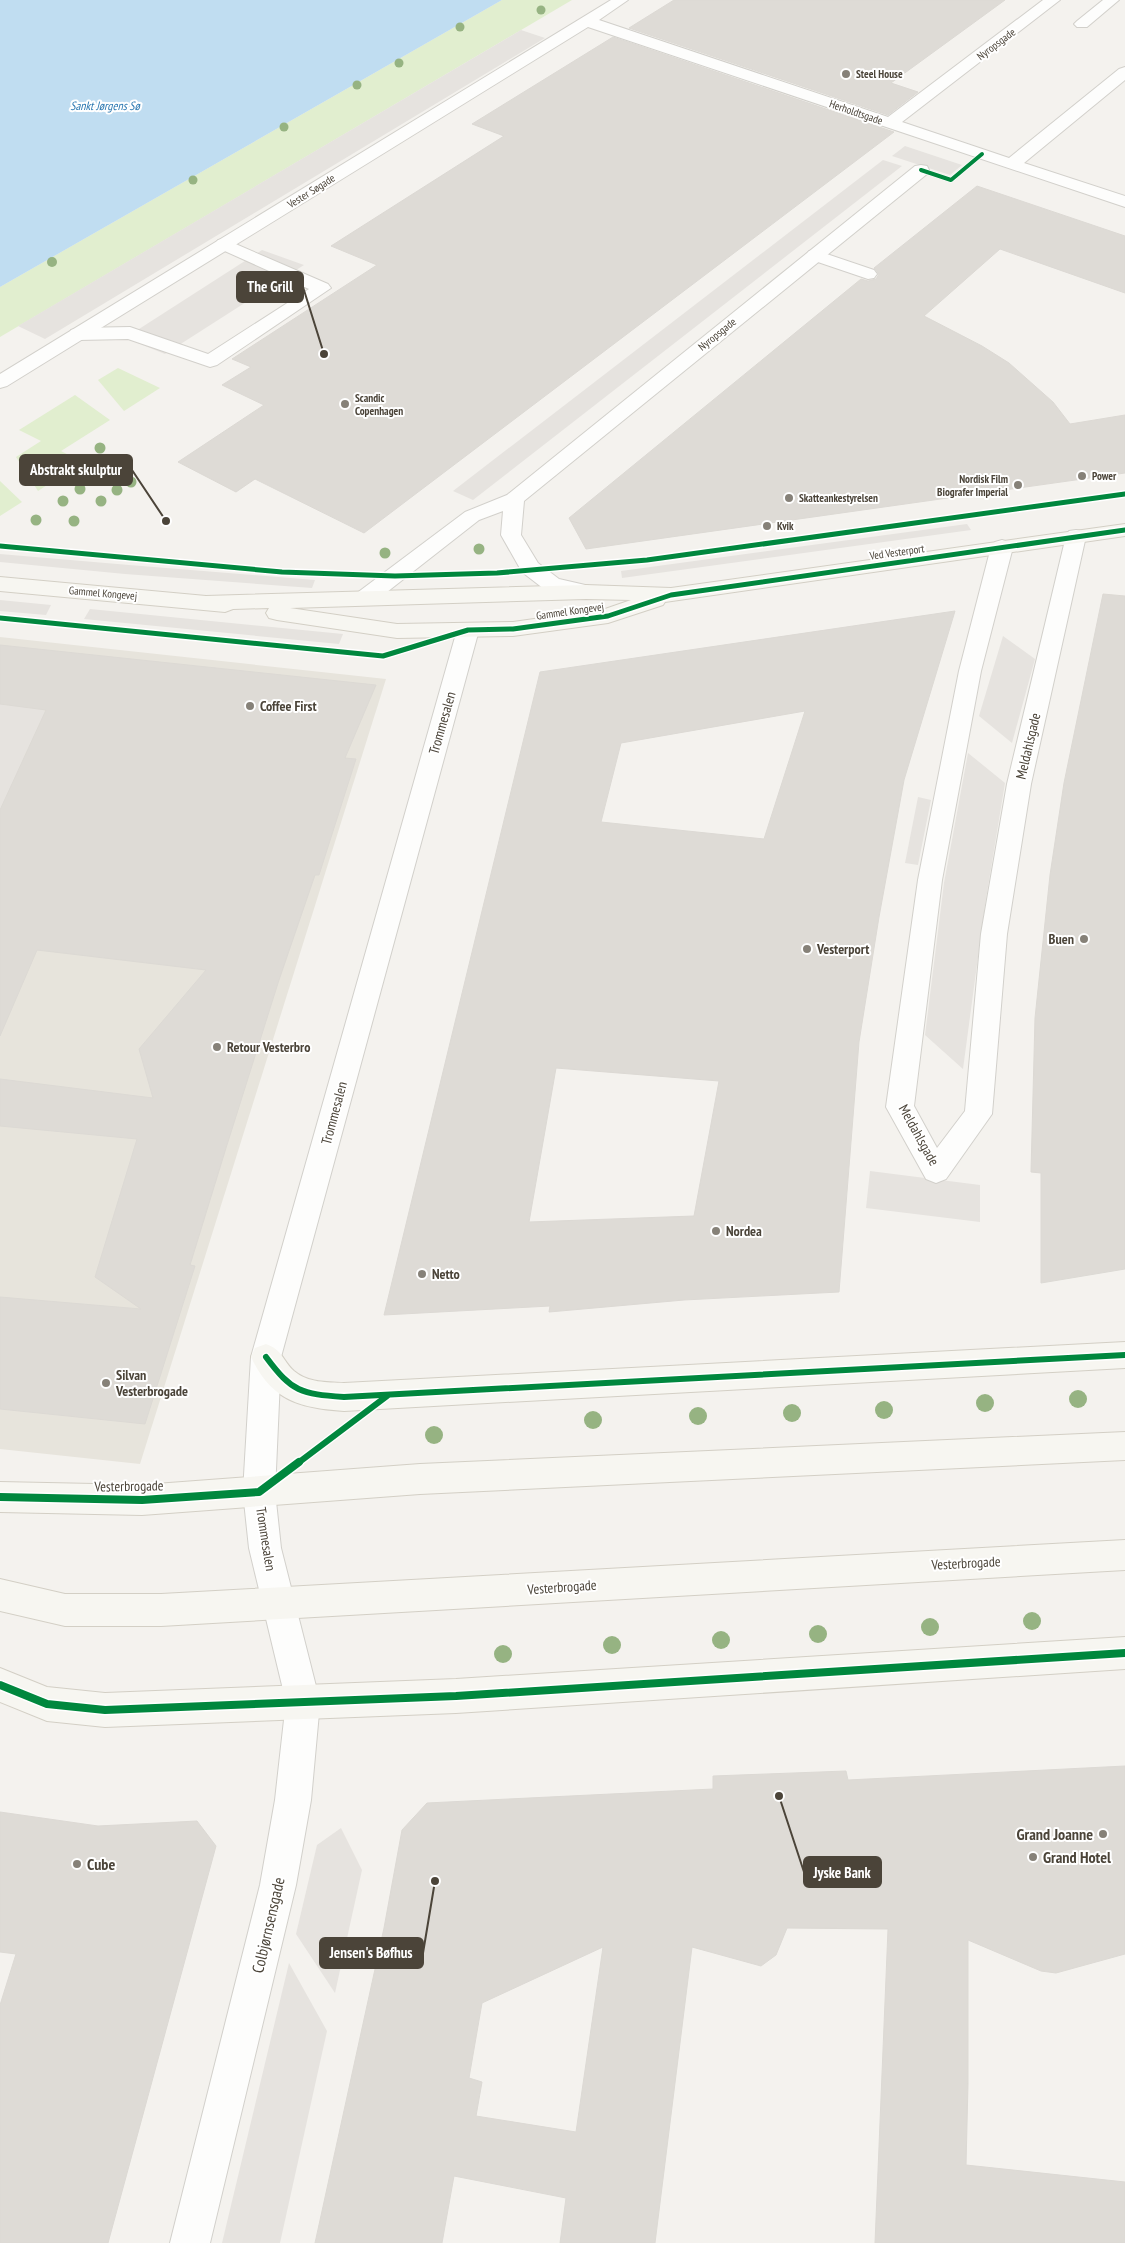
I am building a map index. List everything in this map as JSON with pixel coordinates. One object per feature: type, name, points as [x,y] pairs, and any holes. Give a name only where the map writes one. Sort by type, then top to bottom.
[{"type":"street","name":"Vester Søgade","points":[[0,382],[621,0]]},
{"type":"street","name":"Nyropsgade","points":[[890,123],[1053,0]]},
{"type":"street","points":[[1112,0],[1089,26],[1125,5]]},
{"type":"street","name":"Herholdtsgade","points":[[586,21],[1125,202]]},
{"type":"street","points":[[1012,164],[1125,72]]},
{"type":"street","name":"Nyropsgade","points":[[365,598],[472,516],[514,499],[921,170]]},
{"type":"street","points":[[78,334],[130,333],[210,361],[322,288],[224,244]]},
{"type":"street","points":[[815,255],[868,274]]},
{"type":"street","points":[[514,499],[511,535],[530,567],[552,584],[586,592]]},
{"type":"street","name":"Ved Vesterport","points":[[671,595],[1125,530]]},
{"type":"street","name":"Meldahlsgade","points":[[1002,547],[970,671],[930,880],[900,1107],[936,1170],[978,1114],[994,934],[1019,784],[1076,536]]},
{"type":"street","name":"Gammel Kongevej","points":[[0,584],[207,603],[397,631],[513,629],[608,616],[671,595]]},
{"type":"street","name":"Gammel Kongevej","points":[[207,603],[505,596],[586,592],[671,595]]},
{"type":"street","name":"Trommesalen","points":[[278,1604],[265,1548],[259,1492],[266,1358],[468,630]]},
{"type":"street","points":[[266,1358],[284,1381],[312,1395],[344,1398],[1125,1355]]},
{"type":"street","name":"Vesterbrogade","points":[[0,1497],[142,1500],[420,1479],[1125,1446]]},
{"type":"street","name":"Vesterbrogade","points":[[0,1595],[65,1610],[106,1611],[278,1604],[1125,1555]]},
{"type":"street","name":"Colbjørnsensgade","points":[[190,2243],[278,1885],[293,1800],[303,1702],[278,1604]]},
{"type":"street","points":[[0,1685],[47,1704],[105,1710],[456,1696],[1125,1653]]},
{"type":"shaded area","points":[[521,30],[545,38],[45,339],[18,326]]},
{"type":"shaded area","points":[[905,146],[962,165],[950,175],[892,156]]},
{"type":"shaded area","points":[[883,160],[902,166],[473,500],[453,491]]},
{"type":"shaded area","points":[[262,250],[304,265],[165,354],[125,338]]},
{"type":"shaded area","points":[[967,524],[971,530],[622,578],[621,571]]},
{"type":"shaded area","points":[[0,554],[315,580],[312,588],[125,574],[0,562]]},
{"type":"shaded area","points":[[0,600],[51,605],[46,615],[0,611]]},
{"type":"shaded area","points":[[90,609],[343,634],[339,644],[84,619]]},
{"type":"shaded area","points":[[1003,636],[1035,659],[1012,743],[979,716]]},
{"type":"shaded area","points":[[0,637],[386,679],[140,1464],[0,1449]]},
{"type":"shaded area","points":[[13,699],[36,701],[45,712],[23,759],[0,840],[0,704],[9,705]]},
{"type":"shaded area","points":[[968,753],[1005,783],[985,905],[963,1069],[925,1035],[944,883]]},
{"type":"shaded area","points":[[918,797],[931,800],[918,865],[905,863]]},
{"type":"shaded area","points":[[870,1171],[980,1185],[980,1222],[866,1208]]},
{"type":"shaded area","points":[[341,1828],[362,1870],[335,1993],[296,1934],[317,1845]]},
{"type":"shaded area","points":[[289,1963],[327,2031],[280,2243],[222,2243]]},
{"type":"green space","points":[[502,0],[572,0],[0,337],[0,287]]},
{"type":"green space","points":[[118,368],[160,388],[124,411],[98,380]]},
{"type":"green space","points":[[75,395],[110,420],[61,451],[82,462],[38,491],[16,457],[41,441],[19,430]]},
{"type":"green space","points":[[0,481],[22,502],[0,516]]},
{"type":"water","name":"Sankt Jørgens Sø","points":[[0,0],[502,0],[0,287]]},
{"type":"building","points":[[674,0],[1005,0],[891,83],[918,92],[888,115],[629,28]]},
{"type":"building","points":[[613,37],[894,132],[364,533],[255,479],[236,492],[178,462],[264,405],[222,385],[251,367],[232,359],[377,265],[331,246],[504,136],[472,124]]},
{"type":"building","points":[[977,186],[1125,236],[1125,293],[1000,249],[924,316],[982,346],[1009,363],[1053,402],[1070,424],[1125,415],[1125,473],[586,549],[569,518],[861,279],[868,281],[876,279],[879,274],[874,268]]},
{"type":"building","name":"Buen","points":[[1103,594],[1125,596],[1125,1269],[1041,1283],[1041,1173],[1031,1172],[1035,1018],[1050,875],[1064,783]]},
{"type":"building","name":"Vesterport","points":[[955,611],[904,780],[879,917],[859,1042],[839,1292],[684,1300],[549,1312],[550,1306],[384,1315],[540,672]],"holes":[[[805,711],[764,839],[601,822],[621,743]],[[556,1068],[719,1081],[694,1216],[529,1222]]]},
{"type":"building","points":[[0,645],[376,685],[345,758],[356,759],[319,875],[315,875],[279,980],[190,1265],[195,1266],[145,1424],[0,1409],[0,1297],[141,1309],[95,1277],[137,1139],[0,1126],[0,1079],[153,1098],[139,1049],[206,970],[37,950],[0,1036],[0,810],[46,710],[0,704]]},
{"type":"building","points":[[1125,1766],[1125,1954],[1056,1973],[1041,1971],[968,1940],[966,2165],[1125,2182],[1125,2243],[875,2243],[888,1929],[787,1928],[776,1955],[761,1966],[692,1947],[655,2243],[560,2243],[566,2198],[454,2176],[442,2243],[315,2243],[384,1928],[402,1830],[427,1803],[713,1789],[713,1776],[846,1771],[848,1780]],"holes":[[[603,1947],[576,2132],[476,2116],[482,2082],[469,2078],[482,2003]]]},
{"type":"building","points":[[0,1812],[98,1826],[197,1821],[216,1846],[108,2243],[0,2243],[0,2005],[16,1954],[0,1952]]},
{"type":"cycle path","points":[[921,170],[951,180],[982,154]]},
{"type":"cycle path","points":[[0,546],[282,572],[395,576],[497,573],[647,560],[1125,494]]},
{"type":"cycle path","points":[[0,618],[383,656],[468,630],[513,629],[608,616],[671,595],[1125,530]]},
{"type":"cycle path","points":[[266,1357],[284,1381],[312,1395],[344,1397],[1125,1355]]},
{"type":"cycle path","points":[[0,1497],[142,1500],[259,1492],[387,1396]]},
{"type":"cycle path","points":[[0,1685],[47,1704],[105,1710],[456,1696],[1125,1653]]},
{"type":"place","name":"Steel House","points":[[846,74]]},
{"type":"place","name":"The Grill","points":[[324,354]]},
{"type":"place","name":"Scandic Copenhagen","points":[[345,404]]},
{"type":"place","name":"Power","points":[[1082,476]]},
{"type":"place","name":"Nordisk Film Biografer Imperial","points":[[1018,485]]},
{"type":"place","name":"Skatteankestyrelsen","points":[[789,498]]},
{"type":"place","name":"Abstrakt skulptur","points":[[166,521]]},
{"type":"place","name":"Kvik","points":[[767,526]]},
{"type":"place","name":"Coffee First","points":[[250,706]]},
{"type":"place","name":"Buen","points":[[1084,939]]},
{"type":"place","name":"Vesterport","points":[[807,949]]},
{"type":"place","name":"Retour Vesterbro","points":[[217,1047]]},
{"type":"place","name":"Nordea","points":[[716,1231]]},
{"type":"place","name":"Netto","points":[[422,1274]]},
{"type":"place","name":"Silvan Vesterbrogade","points":[[106,1383]]},
{"type":"place","name":"Jyske Bank","points":[[779,1796]]},
{"type":"place","name":"Grand Joanne","points":[[1103,1834]]},
{"type":"place","name":"Grand Hotel","points":[[1033,1857]]},
{"type":"place","name":"Cube","points":[[77,1864]]},
{"type":"place","name":"Jensen's Bøfhus","points":[[435,1881]]}]
